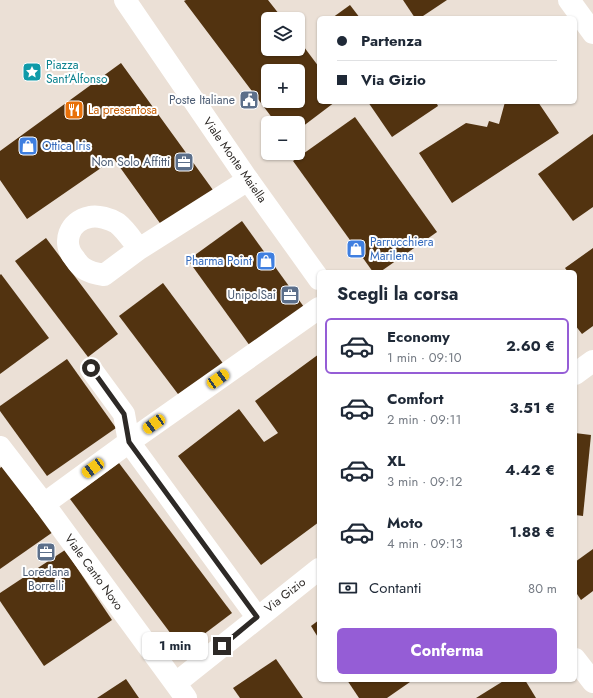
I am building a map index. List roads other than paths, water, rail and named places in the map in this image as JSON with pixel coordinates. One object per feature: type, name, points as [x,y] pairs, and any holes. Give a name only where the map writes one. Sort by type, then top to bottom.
[{"type":"street","name":"Viale Monte Maiella","points":[[126,0],[248,180],[317,276]]},
{"type":"street","points":[[569,0],[593,33]]},
{"type":"street","points":[[139,249],[248,180]]},
{"type":"street","points":[[44,504],[317,309]]},
{"type":"street","points":[[577,373],[593,361]]},
{"type":"street","points":[[91,368],[124,414],[129,442],[257,617]]},
{"type":"street","name":"Viale Canto Novo","points":[[0,447],[44,504],[181,691]]},
{"type":"street","name":"Via Gizio","points":[[181,691],[257,617],[317,571]]},
{"type":"street","points":[[577,662],[593,682]]},
{"type":"place","name":"Piazza Sant'Alfonso","points":[[32,72]]},
{"type":"place","name":"Poste Italiane","points":[[249,100]]},
{"type":"place","name":"La presentosa","points":[[74,110]]},
{"type":"place","name":"Ottica Iris","points":[[28,146]]},
{"type":"place","name":"Non Solo Affitti","points":[[184,162]]},
{"type":"place","name":"Parrucchiera Marilena","points":[[356,249]]},
{"type":"place","name":"Pharma Point","points":[[266,261]]},
{"type":"place","name":"UnipolSai","points":[[290,295]]},
{"type":"place","name":"Loredana Borrelli","points":[[46,552]]}]
